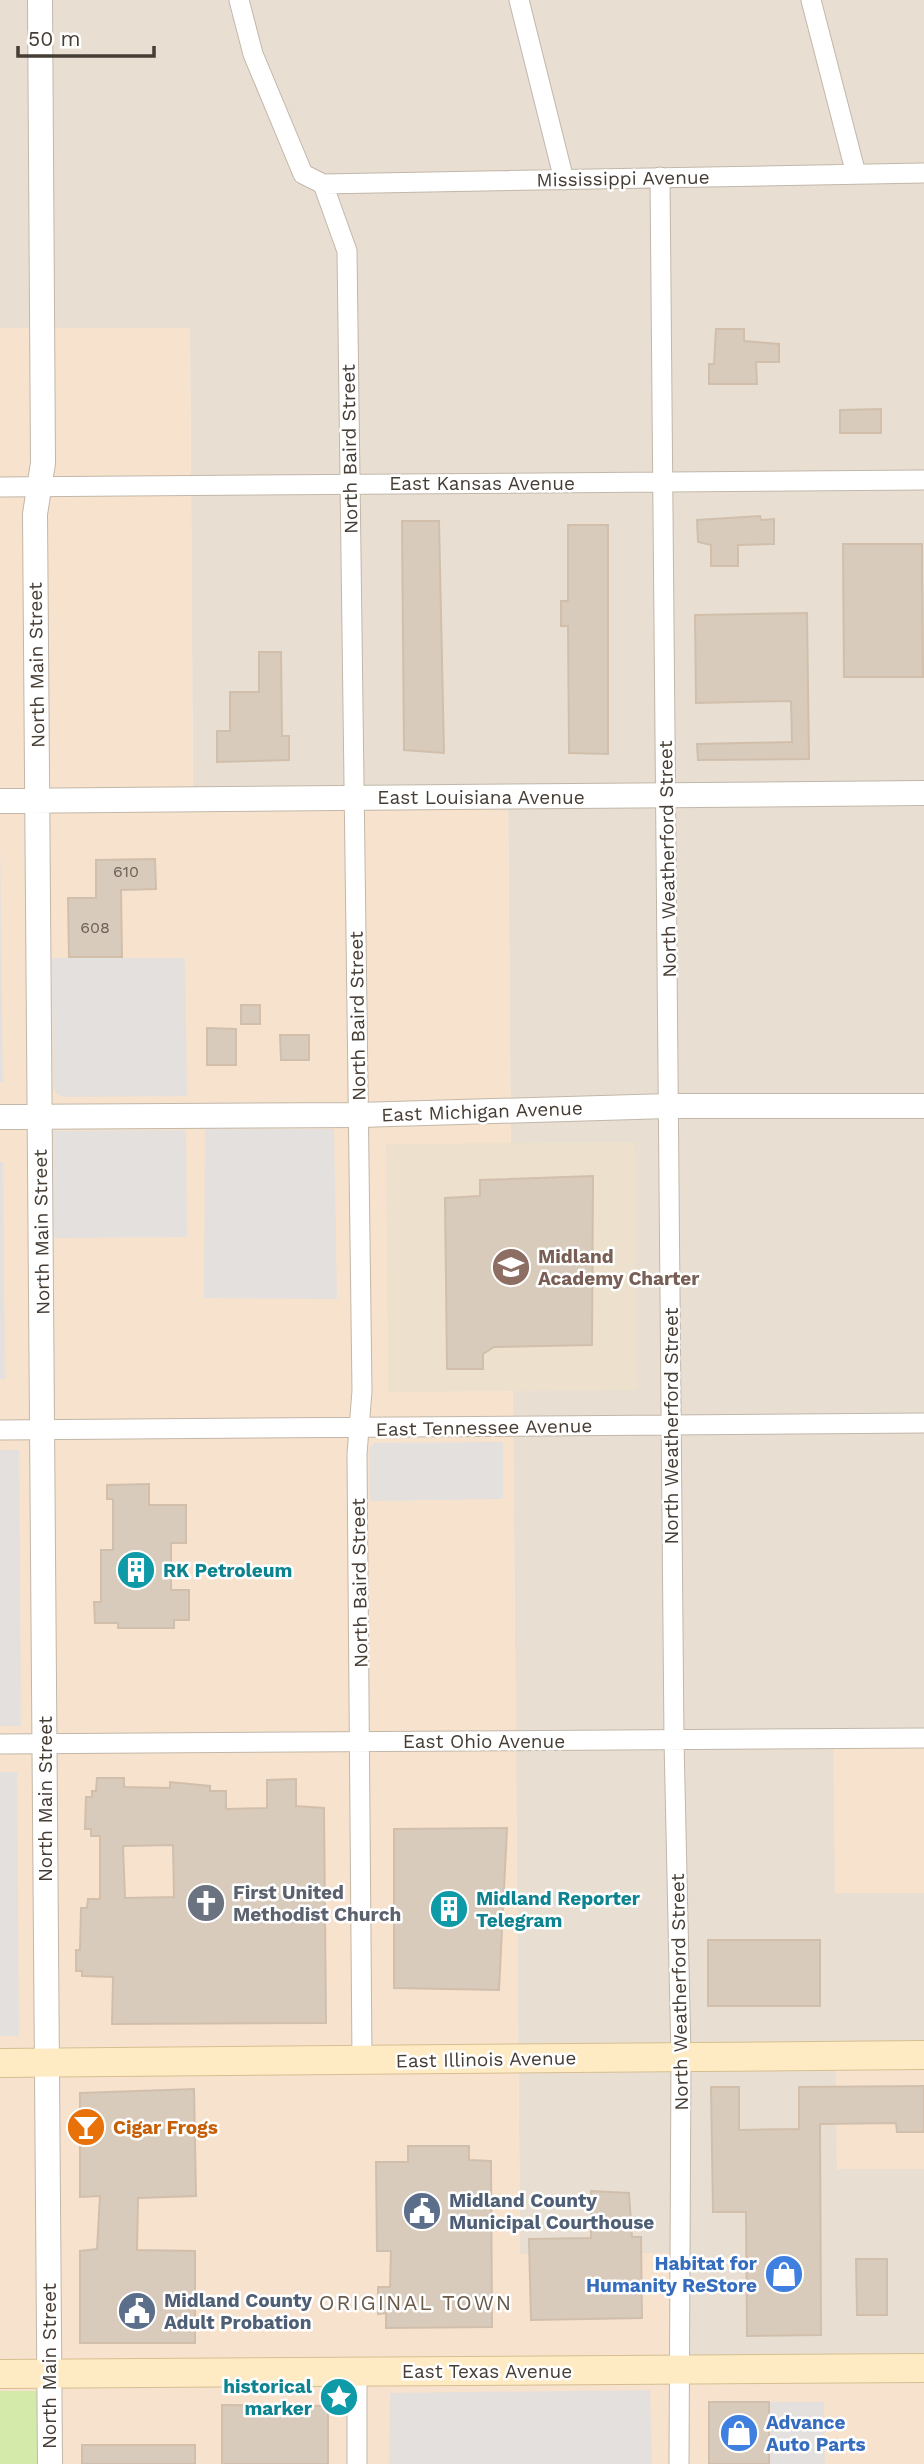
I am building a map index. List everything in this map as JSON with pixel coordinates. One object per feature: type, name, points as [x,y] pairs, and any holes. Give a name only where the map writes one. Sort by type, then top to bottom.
[{"type":"main road","name":"East Illinois Avenue","points":[[0,2063],[924,2055]]},
{"type":"main road","name":"East Texas Avenue","points":[[0,2374],[924,2368]]},
{"type":"street","name":"North Main Street","points":[[40,0],[43,463],[35,514],[50,2464]]},
{"type":"street","name":"North Baird Street","points":[[239,0],[253,54],[303,174],[323,184],[347,251],[362,1391],[357,1454],[362,2060]]},
{"type":"street","points":[[519,0],[564,180]]},
{"type":"street","points":[[811,0],[856,174]]},
{"type":"street","name":"Mississippi Avenue","points":[[323,184],[924,173]]},
{"type":"street","name":"North Weatherford Street","points":[[660,177],[674,1740],[681,2057],[679,2464]]},
{"type":"street","name":"East Kansas Avenue","points":[[0,487],[924,480]]},
{"type":"street","name":"East Louisiana Avenue","points":[[0,801],[924,793]]},
{"type":"street","name":"East Michigan Avenue","points":[[0,1117],[359,1115],[669,1106],[924,1106]]},
{"type":"street","name":"East Tennessee Avenue","points":[[0,1430],[924,1423]]},
{"type":"street","name":"East Ohio Avenue","points":[[0,1744],[924,1738]]},
{"type":"street","points":[[357,2372],[357,2464]]},
{"type":"shaded area","points":[[0,0],[924,0],[924,2368],[680,2369],[676,2253],[520,2255],[508,797],[193,798],[190,328],[0,328]]},
{"type":"shaded area","points":[[0,328],[190,328],[193,798],[508,796],[520,2254],[676,2253],[680,2369],[924,2368],[924,2464],[0,2464]]},
{"type":"shaded area","points":[[0,832],[3,1082],[0,1082]]},
{"type":"shaded area","points":[[52,958],[185,958],[187,1096],[63,1097],[57,1094],[53,1086]]},
{"type":"shaded area","points":[[205,1129],[334,1129],[337,1299],[204,1298]]},
{"type":"shaded area","points":[[186,1130],[187,1237],[54,1238],[53,1131]]},
{"type":"shaded area","name":"Midland Academy Charter","points":[[635,1142],[637,1390],[388,1392],[386,1144]]},
{"type":"shaded area","points":[[0,1162],[3,1162],[5,1379],[0,1379]]},
{"type":"shaded area","points":[[503,1442],[503,1499],[370,1501],[369,1448],[374,1443]]},
{"type":"shaded area","points":[[0,1450],[19,1450],[21,1726],[0,1726]]},
{"type":"shaded area","points":[[924,1735],[924,1893],[835,1893],[833,1736]]},
{"type":"shaded area","points":[[0,1772],[17,1772],[19,2036],[0,2036]]},
{"type":"shaded area","points":[[924,2053],[924,2169],[837,2169],[836,2054]]},
{"type":"shaded area","points":[[650,2390],[652,2464],[389,2464],[390,2393]]},
{"type":"shaded area","points":[[769,2402],[824,2402],[825,2464],[769,2464]]},
{"type":"green space","points":[[0,2391],[37,2391],[37,2464],[0,2464]]},
{"type":"building","points":[[716,329],[744,329],[744,341],[779,344],[779,362],[756,362],[757,384],[709,384],[709,364],[714,364]]},
{"type":"building","points":[[881,409],[881,433],[840,433],[840,410]]},
{"type":"building","points":[[760,516],[761,520],[774,519],[774,544],[738,545],[738,566],[711,566],[711,545],[698,542],[697,520]]},
{"type":"building","points":[[402,521],[439,521],[444,753],[404,750]]},
{"type":"building","points":[[568,525],[608,525],[608,754],[569,753],[568,626],[561,626],[561,601],[568,601]]},
{"type":"building","points":[[843,544],[922,544],[923,677],[844,677]]},
{"type":"building","points":[[807,613],[809,759],[698,760],[697,744],[792,742],[791,701],[696,703],[695,615]]},
{"type":"building","points":[[259,652],[281,652],[282,736],[289,736],[289,760],[217,762],[217,731],[230,731],[230,692],[259,692]]},
{"type":"building","points":[[155,859],[156,889],[121,890],[122,957],[69,957],[68,898],[96,898],[96,860]]},
{"type":"building","points":[[241,1005],[260,1005],[260,1024],[241,1024]]},
{"type":"building","points":[[207,1028],[236,1029],[236,1065],[207,1065]]},
{"type":"building","points":[[280,1035],[309,1035],[309,1060],[281,1060]]},
{"type":"building","points":[[593,1176],[592,1345],[494,1347],[483,1354],[483,1369],[447,1369],[445,1198],[480,1196],[480,1180]]},
{"type":"building","name":"RK Petroleum","points":[[149,1484],[149,1505],[186,1505],[186,1543],[171,1543],[171,1590],[189,1590],[189,1620],[174,1620],[174,1628],[118,1628],[118,1623],[95,1623],[94,1602],[101,1602],[101,1550],[113,1550],[113,1499],[107,1499],[107,1485]]},
{"type":"building","name":"First United Methodist Church","points":[[97,1778],[124,1778],[124,1787],[170,1788],[170,1782],[210,1786],[210,1791],[226,1791],[226,1809],[267,1808],[267,1780],[296,1779],[296,1806],[324,1808],[326,2023],[112,2024],[113,1977],[82,1976],[82,1971],[76,1971],[76,1950],[80,1950],[81,1908],[87,1908],[88,1899],[100,1899],[100,1836],[91,1836],[91,1829],[85,1829],[86,1797],[92,1797],[92,1791],[96,1791]],"holes":[[[173,1845],[174,1897],[125,1898],[123,1846]]]},
{"type":"building","name":"Midland Reporter Telegram","points":[[507,1828],[499,1990],[394,1988],[394,1829]]},
{"type":"building","points":[[708,1940],[820,1940],[820,2006],[708,2006]]},
{"type":"building","name":"Habitat for Humanity ReStore","points":[[924,2086],[924,2132],[897,2132],[896,2123],[820,2124],[821,2335],[747,2336],[746,2212],[713,2212],[711,2087],[739,2087],[739,2130],[799,2129],[799,2087]]},
{"type":"building","points":[[194,2089],[196,2196],[138,2198],[137,2250],[195,2251],[195,2343],[80,2343],[80,2251],[97,2249],[100,2196],[80,2197],[80,2093]]},
{"type":"building","points":[[408,2146],[469,2146],[469,2160],[491,2161],[492,2327],[386,2328],[386,2313],[378,2314],[378,2287],[390,2287],[391,2251],[377,2251],[376,2162],[408,2162]]},
{"type":"building","points":[[591,2191],[629,2193],[632,2237],[641,2237],[642,2318],[531,2320],[529,2239],[591,2238]]},
{"type":"building","points":[[856,2259],[887,2259],[887,2315],[857,2315]]},
{"type":"building","name":"Advance Auto Parts","points":[[709,2402],[769,2402],[769,2464],[709,2464]]},
{"type":"building","points":[[222,2405],[328,2406],[328,2464],[222,2464]]},
{"type":"building","points":[[82,2445],[195,2445],[195,2464],[82,2464]]},
{"type":"place","name":"Midland Academy Charter","points":[[511,1267]]},
{"type":"place","name":"RK Petroleum","points":[[136,1570]]},
{"type":"place","name":"First United Methodist Church","points":[[206,1903]]},
{"type":"place","name":"Midland Reporter Telegram","points":[[449,1909]]},
{"type":"place","name":"Cigar Frogs","points":[[86,2127]]},
{"type":"place","name":"Midland County Municipal Courthouse","points":[[422,2211]]},
{"type":"place","name":"Habitat for Humanity ReStore","points":[[784,2274]]},
{"type":"place","name":"Midland County Adult Probation","points":[[137,2311]]},
{"type":"place","name":"historical marker","points":[[339,2397]]},
{"type":"place","name":"Advance Auto Parts","points":[[739,2433]]},
{"type":"district","name":"ORIGINAL TOWN","points":[[416,2303]]}]
